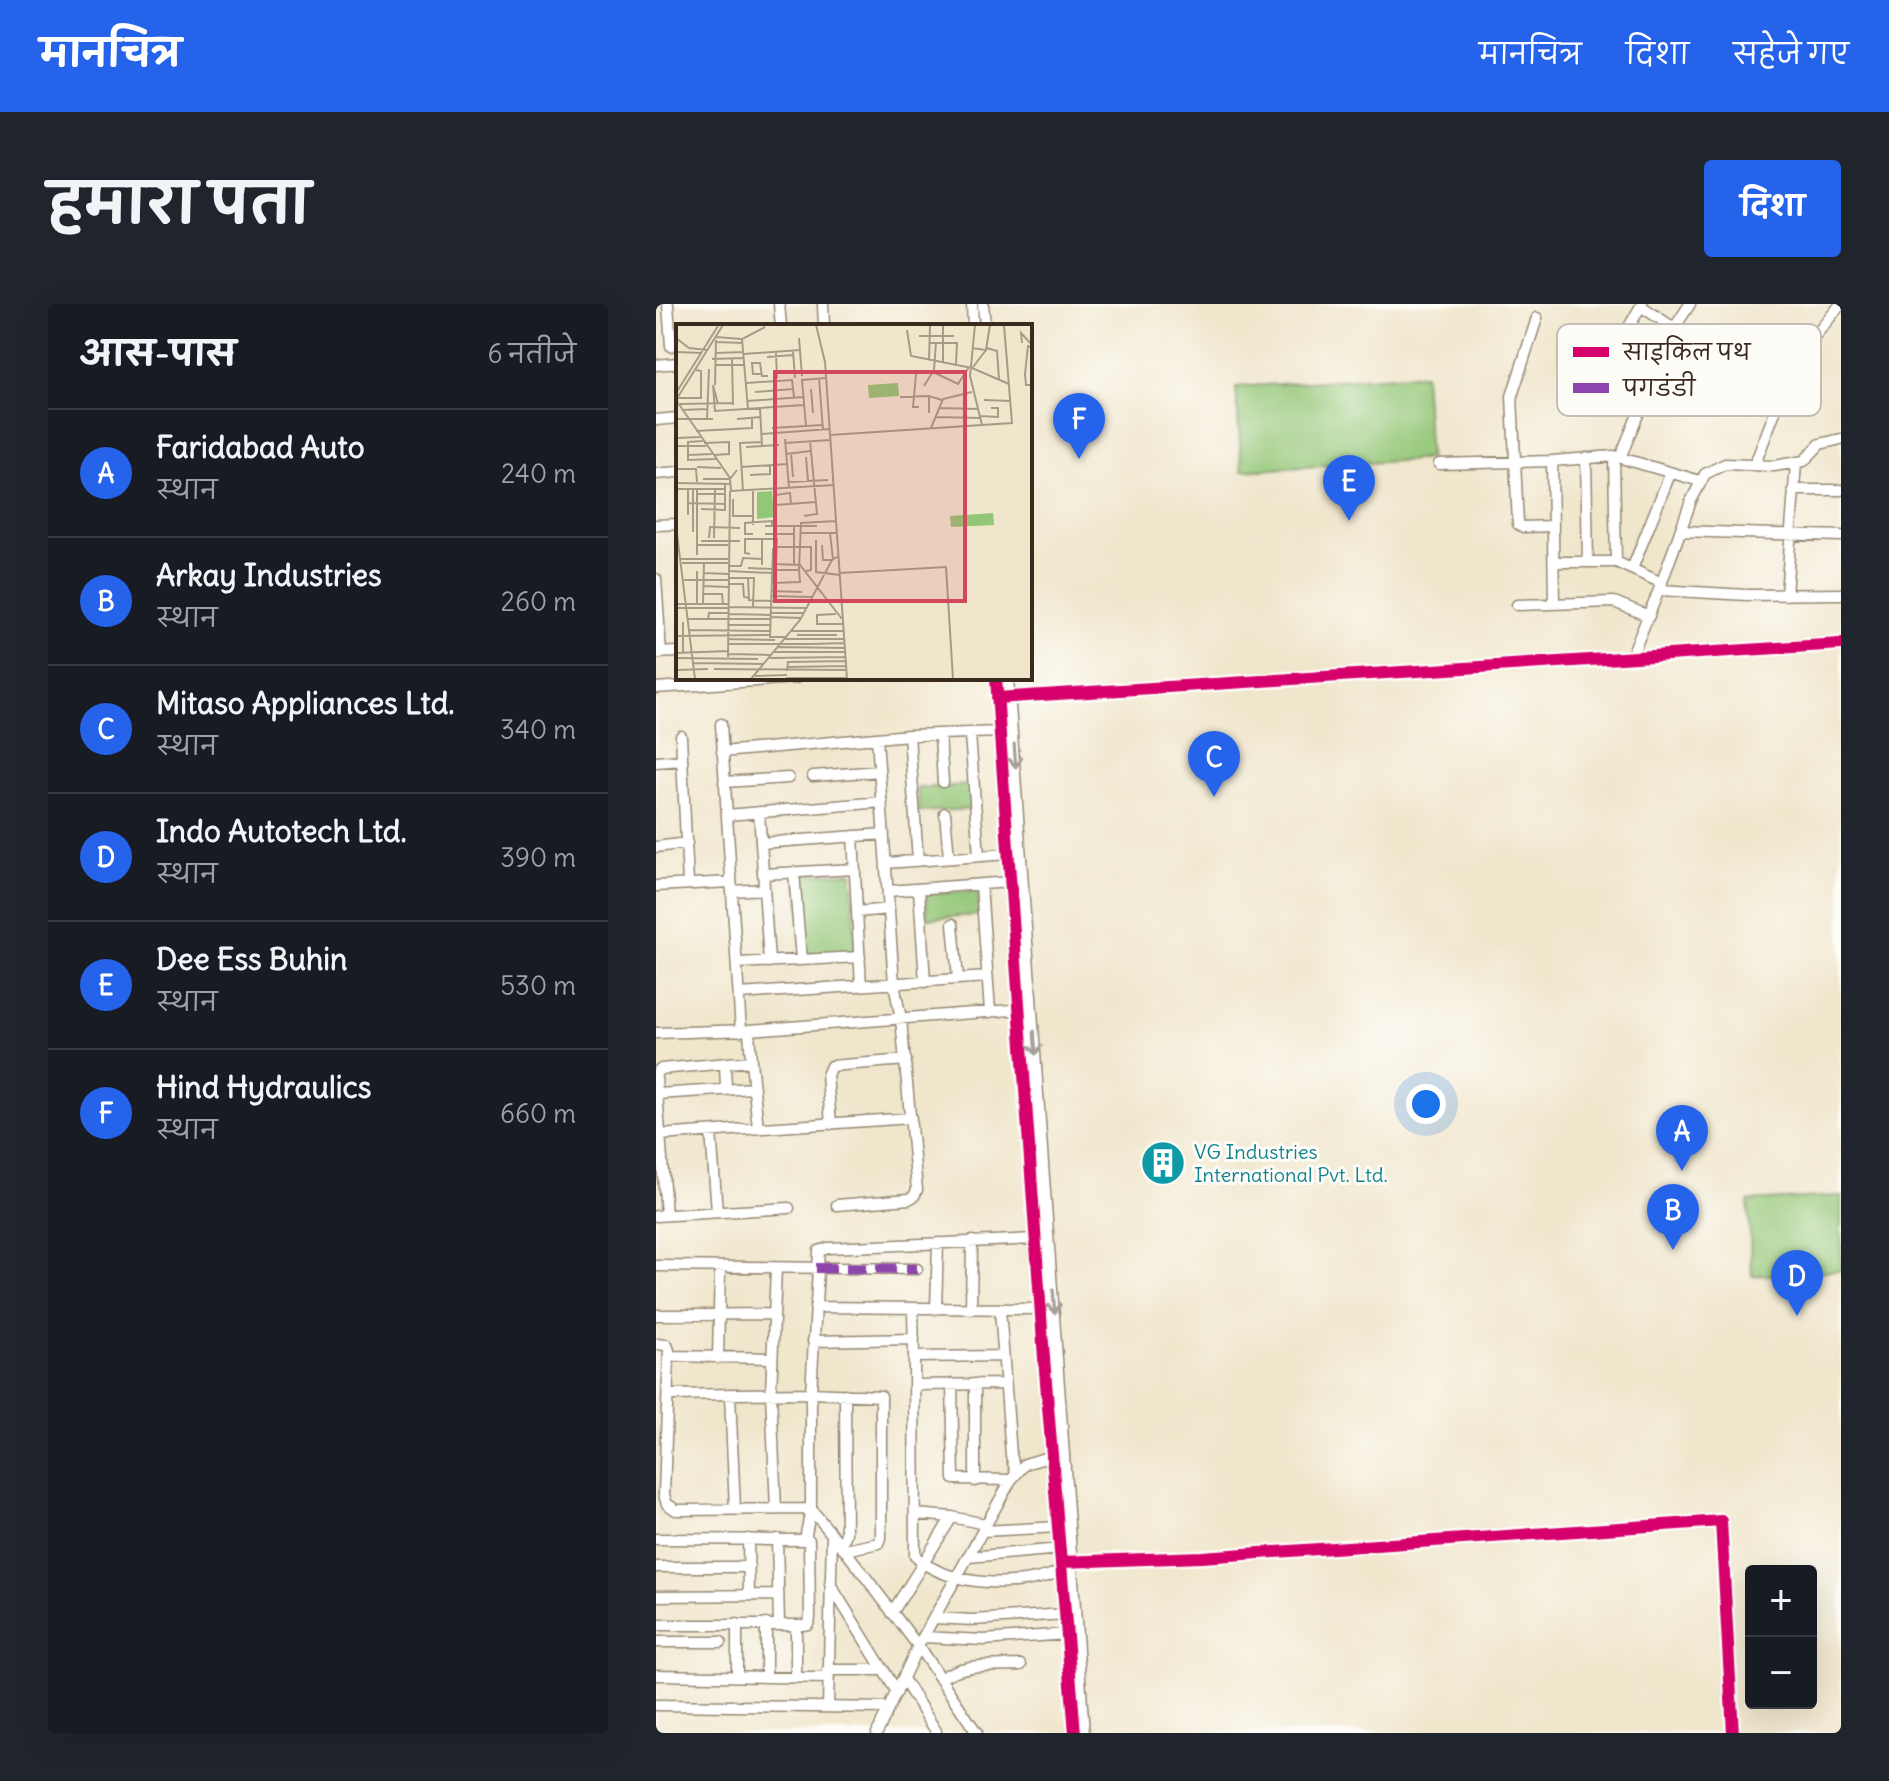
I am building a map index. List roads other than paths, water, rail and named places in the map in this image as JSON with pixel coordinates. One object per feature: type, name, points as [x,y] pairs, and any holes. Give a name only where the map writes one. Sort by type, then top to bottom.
[{"type":"street","points":[[668,304],[671,346]]},
{"type":"street","points":[[779,304],[781,324]]},
{"type":"street","points":[[823,304],[824,324]]},
{"type":"street","points":[[972,304],[973,324]]},
{"type":"street","points":[[983,304],[985,324]]},
{"type":"street","points":[[1677,324],[1690,304]]},
{"type":"street","points":[[1821,328],[1841,304]]},
{"type":"street","points":[[1631,324],[1642,305],[1670,324]]},
{"type":"street","points":[[1537,318],[1512,396],[1518,524],[1523,527],[1553,526]]},
{"type":"street","points":[[656,365],[676,363]]},
{"type":"street","points":[[1616,562],[1617,457],[1636,416]]},
{"type":"street","points":[[1755,464],[1773,416]]},
{"type":"street","points":[[656,420],[676,418]]},
{"type":"street","points":[[1631,657],[1705,474],[1719,466],[1796,463],[1808,459],[1820,444],[1841,439]]},
{"type":"street","points":[[1439,464],[1617,457],[1700,481]]},
{"type":"street","points":[[1586,458],[1588,562]]},
{"type":"street","points":[[1552,461],[1554,604]]},
{"type":"street","points":[[1786,595],[1796,463]]},
{"type":"street","points":[[656,474],[676,472]]},
{"type":"street","points":[[1632,569],[1670,474]]},
{"type":"street","points":[[1793,490],[1841,490]]},
{"type":"street","points":[[656,525],[676,524]]},
{"type":"street","points":[[1680,531],[1841,536]]},
{"type":"street","points":[[1554,562],[1616,562],[1660,586],[1786,595],[1841,594]]},
{"type":"street","points":[[656,579],[659,653]]},
{"type":"street","points":[[1517,605],[1614,602],[1649,616]]},
{"type":"street","points":[[997,703],[1841,644]]},
{"type":"street","points":[[656,688],[768,680]]},
{"type":"street","points":[[996,680],[1051,1455],[1084,1733]]},
{"type":"street","points":[[1008,680],[1065,1454],[1066,1614],[1075,1733]]},
{"type":"street","points":[[721,724],[739,994],[751,1061],[758,1128]]},
{"type":"street","points":[[722,752],[909,735],[1001,732]]},
{"type":"street","points":[[970,734],[979,856]]},
{"type":"street","points":[[909,735],[918,860]]},
{"type":"street","points":[[681,736],[688,883]]},
{"type":"street","points":[[940,736],[943,782]]},
{"type":"street","points":[[837,1205],[909,1199],[917,1190],[906,1060],[894,984],[877,738]]},
{"type":"street","points":[[656,762],[682,760]]},
{"type":"street","points":[[813,776],[880,771]]},
{"type":"street","points":[[724,782],[788,778]]},
{"type":"street","points":[[727,815],[882,802]]},
{"type":"street","points":[[759,812],[769,962]]},
{"type":"street","points":[[945,813],[949,858]]},
{"type":"street","points":[[761,843],[884,834]]},
{"type":"street","points":[[853,836],[861,986]]},
{"type":"street","points":[[656,847],[687,843]]},
{"type":"street","points":[[886,863],[1008,854]]},
{"type":"street","points":[[763,874],[855,869]]},
{"type":"street","points":[[794,872],[801,960]]},
{"type":"street","points":[[888,891],[1010,882]]},
{"type":"street","points":[[656,886],[688,883],[764,889]]},
{"type":"street","points":[[981,885],[990,1012]]},
{"type":"street","points":[[919,889],[925,982]]},
{"type":"street","points":[[857,912],[889,909]]},
{"type":"street","points":[[953,924],[958,979]]},
{"type":"street","points":[[737,963],[860,957]]},
{"type":"street","points":[[739,994],[987,977]]},
{"type":"street","points":[[656,1033],[745,1030],[1033,1009]]},
{"type":"street","points":[[831,1124],[827,1075],[831,1066],[906,1060]]},
{"type":"street","points":[[751,1061],[660,1069],[656,1076],[661,1216],[789,1208]]},
{"type":"street","points":[[725,1063],[726,1090]]},
{"type":"street","points":[[657,1094],[754,1088]]},
{"type":"street","points":[[660,1135],[911,1118]]},
{"type":"street","points":[[711,1132],[717,1212]]},
{"type":"street","points":[[805,1539],[811,1509],[811,1393],[817,1255],[823,1249],[1036,1239]]},
{"type":"street","points":[[971,1309],[972,1241]]},
{"type":"street","points":[[936,1309],[938,1243]]},
{"type":"street","points":[[656,1266],[917,1269]]},
{"type":"street","points":[[718,1358],[720,1267]]},
{"type":"street","points":[[776,1268],[771,1393],[776,1509]]},
{"type":"street","points":[[815,1307],[1041,1309]]},
{"type":"street","points":[[913,1309],[915,1556],[923,1564],[975,1583],[1046,1578],[1066,1565],[1721,1521],[1733,1733]]},
{"type":"street","points":[[1000,1309],[1013,1476]]},
{"type":"street","points":[[656,1315],[774,1314]]},
{"type":"street","points":[[813,1341],[914,1339]]},
{"type":"street","points":[[656,1344],[667,1345],[669,1356],[668,1395],[662,1410],[664,1495],[667,1504],[676,1510],[811,1509],[844,1547],[892,1613],[921,1642],[940,1679],[977,1733]]},
{"type":"street","points":[[669,1356],[772,1358]]},
{"type":"street","points":[[914,1357],[1003,1356]]},
{"type":"street","points":[[952,1384],[953,1476],[958,1480],[975,1481],[1013,1476]]},
{"type":"street","points":[[975,1384],[975,1481]]},
{"type":"street","points":[[915,1385],[1005,1384]]},
{"type":"street","points":[[844,1547],[845,1394]]},
{"type":"street","points":[[668,1395],[878,1395],[882,1399],[881,1538],[879,1543],[844,1547]]},
{"type":"street","points":[[730,1395],[735,1509]]},
{"type":"street","points":[[877,1733],[921,1642],[1013,1476],[1025,1464],[1051,1455],[1065,1454]]},
{"type":"street","points":[[915,1514],[952,1517],[983,1528],[1059,1527]]},
{"type":"street","points":[[892,1613],[952,1517]]},
{"type":"street","points":[[828,1707],[832,1534]]},
{"type":"street","points":[[656,1539],[805,1539],[810,1543],[808,1624],[656,1625]]},
{"type":"street","points":[[748,1539],[749,1595]]},
{"type":"street","points":[[777,1539],[779,1624]]},
{"type":"street","points":[[968,1557],[1061,1549]]},
{"type":"street","points":[[656,1567],[749,1567]]},
{"type":"street","points":[[829,1582],[897,1692]]},
{"type":"street","points":[[656,1596],[778,1595]]},
{"type":"street","points":[[934,1618],[973,1620],[1066,1614]]},
{"type":"street","points":[[737,1624],[737,1676]]},
{"type":"street","points":[[766,1624],[766,1676]]},
{"type":"street","points":[[796,1625],[796,1677]]},
{"type":"street","points":[[921,1642],[1068,1634]]},
{"type":"street","points":[[656,1642],[721,1642]]},
{"type":"street","points":[[940,1679],[957,1668],[1021,1665]]},
{"type":"street","points":[[656,1675],[796,1677],[884,1670]]},
{"type":"street","points":[[903,1679],[936,1731]]},
{"type":"street","points":[[656,1705],[889,1708]]},
{"type":"place","name":"Hind Hydraulics","points":[[1079,459]]},
{"type":"place","name":"Dee Ess Buhin","points":[[1349,521]]},
{"type":"place","name":"Mitaso Appliances Ltd.","points":[[1214,797]]},
{"type":"place","name":"VG Industries International Pvt. Ltd.","points":[[1163,1163]]},
{"type":"place","name":"Faridabad Auto","points":[[1682,1171]]},
{"type":"place","name":"Arkay Industries","points":[[1673,1250]]},
{"type":"place","name":"Indo Autotech Ltd.","points":[[1797,1316]]}]
